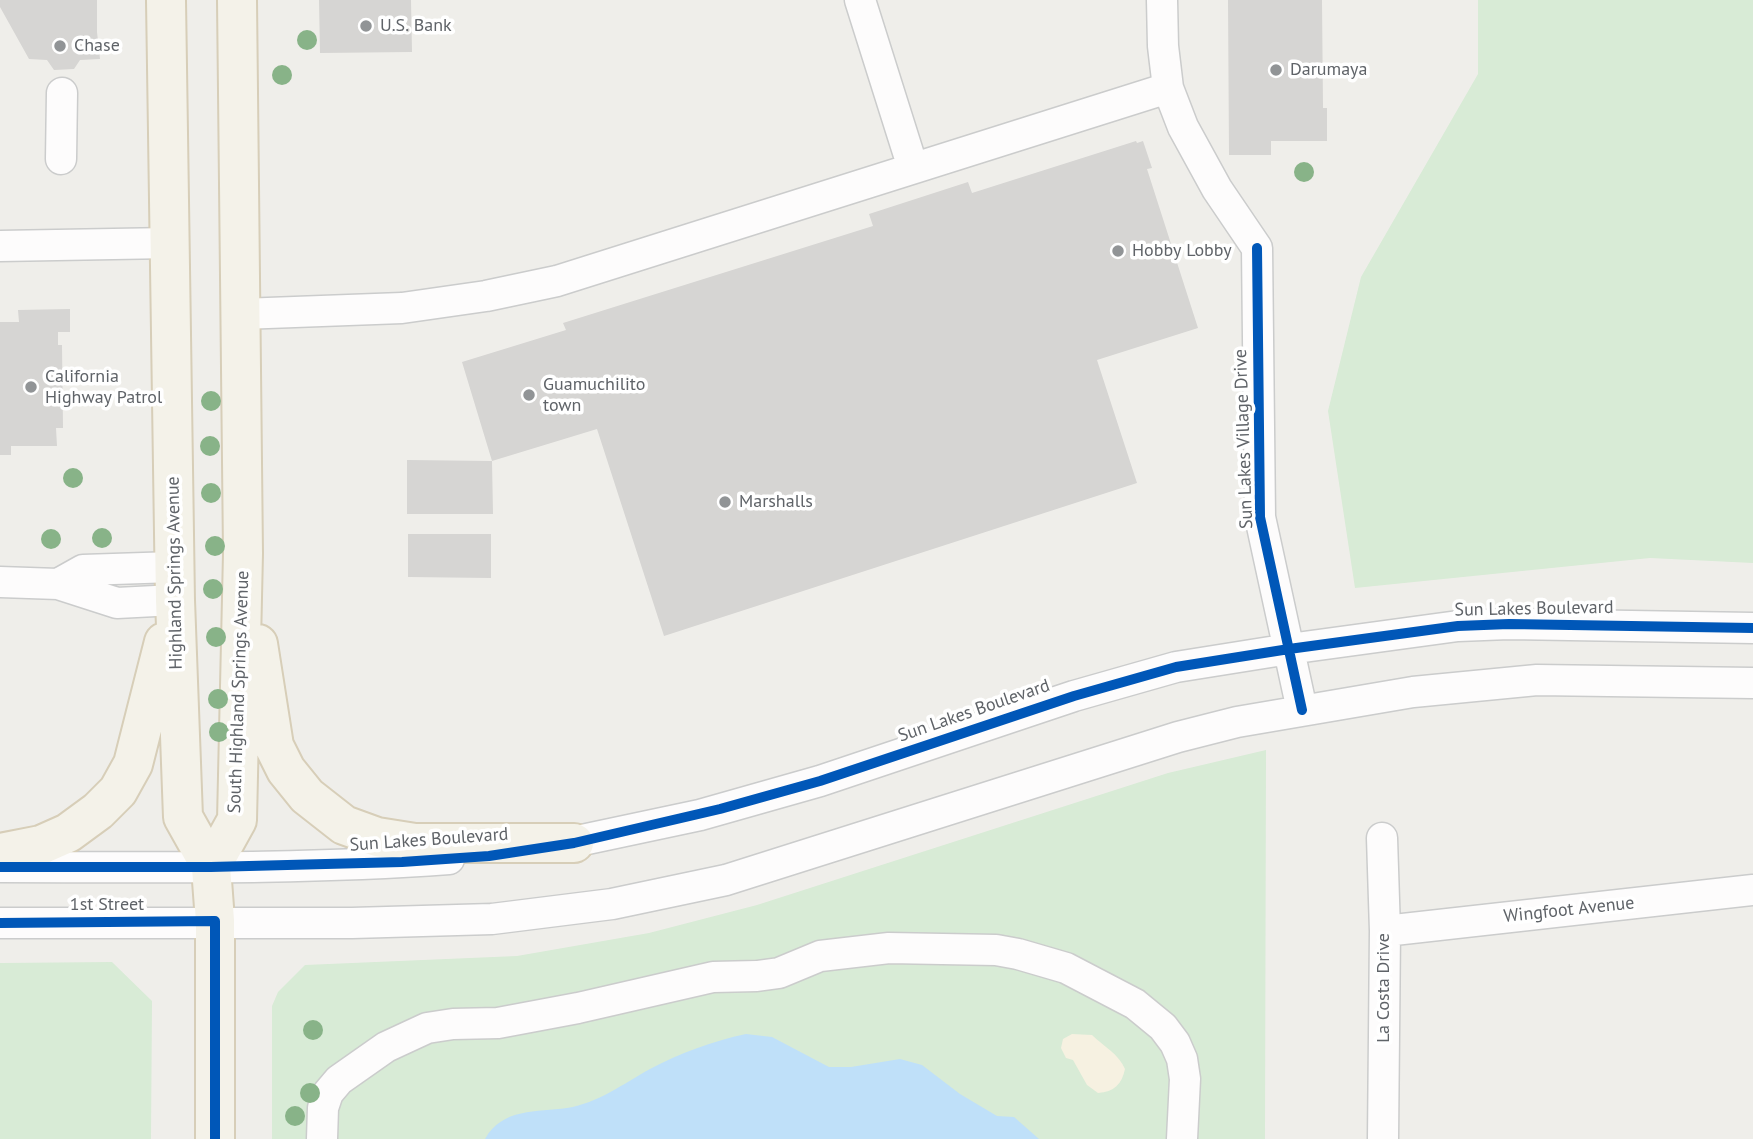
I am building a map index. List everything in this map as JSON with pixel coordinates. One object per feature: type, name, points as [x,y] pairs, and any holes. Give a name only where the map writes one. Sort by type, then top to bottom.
[{"type":"main road","name":"Highland Springs Avenue","points":[[166,0],[174,583],[183,817],[211,867],[215,921],[215,1139]]},
{"type":"main road","points":[[237,0],[243,553],[275,746],[286,770],[307,796],[344,825],[377,837],[415,843],[574,843]]},
{"type":"main road","name":"South Highland Springs Avenue","points":[[211,867],[237,820],[243,553]]},
{"type":"main road","points":[[0,853],[41,845],[68,833],[98,811],[118,791],[133,764],[174,583]]},
{"type":"street","points":[[860,0],[913,168]]},
{"type":"street","points":[[241,314],[402,308],[545,284],[1168,88],[1163,46],[1162,0]]},
{"type":"street","name":"Sun Lakes Village Drive","points":[[1168,88],[1198,157],[1257,248],[1260,517],[1302,710]]},
{"type":"street","points":[[61,159],[62,93]]},
{"type":"street","points":[[0,246],[170,243]]},
{"type":"street","points":[[0,582],[58,584],[117,603],[174,583]]},
{"type":"street","name":"Sun Lakes Boulevard","points":[[211,867],[402,862],[489,856],[574,843],[700,815],[820,781],[1074,696],[1176,667],[1289,649],[1458,626],[1508,624],[1753,628]]},
{"type":"street","points":[[215,921],[352,923],[492,919],[612,904],[726,880],[1178,737],[1237,722],[1413,692],[1537,680],[1753,683]]},
{"type":"street","name":"La Costa Drive","points":[[1382,838],[1385,931],[1383,1139]]},
{"type":"street","points":[[0,867],[211,867]]},
{"type":"street","name":"Wingfoot Avenue","points":[[1385,931],[1753,890]]},
{"type":"street","name":"1st Street","points":[[0,923],[215,921]]},
{"type":"street","points":[[322,1139],[323,1108],[328,1093],[339,1080],[386,1047],[427,1028],[453,1024],[498,1023],[713,977],[779,973],[820,956],[889,948],[996,950],[1018,954],[1066,968],[1135,1004],[1163,1027],[1175,1043],[1182,1059],[1185,1079],[1182,1139]]},
{"type":"green space","points":[[1478,0],[1753,0],[1753,563],[1650,558],[1355,588],[1328,411],[1361,277],[1478,74]]},
{"type":"green space","points":[[1266,750],[1265,1139],[272,1139],[272,1006],[278,992],[305,965],[517,956],[649,933],[757,905],[1168,773]]},
{"type":"green space","points":[[112,962],[152,1001],[151,1139],[0,1139],[0,963]]},
{"type":"sand","points":[[1072,1034],[1092,1035],[1119,1059],[1125,1069],[1116,1086],[1109,1091],[1098,1093],[1087,1085],[1073,1060],[1066,1058],[1061,1048],[1063,1039]]},
{"type":"water","points":[[746,1034],[772,1037],[829,1067],[851,1067],[900,1059],[922,1065],[960,1094],[997,1116],[1014,1117],[1039,1139],[485,1139],[492,1129],[511,1117],[532,1111],[578,1106],[673,1058]]},
{"type":"building","name":"Chase","points":[[0,0],[97,0],[100,59],[80,60],[74,69],[54,70],[47,60],[29,59],[0,7]]},
{"type":"building","name":"U.S. Bank","points":[[319,0],[411,0],[412,52],[320,53]]},
{"type":"building","points":[[1228,0],[1322,0],[1323,108],[1327,108],[1327,141],[1271,141],[1271,155],[1229,155]]},
{"type":"building","points":[[1143,141],[1152,168],[1147,169],[1198,328],[1097,360],[1137,483],[664,636],[597,429],[492,461],[462,362],[566,330],[563,323],[873,226],[869,214],[968,182],[972,193]]},
{"type":"building","name":"California Highway Patrol","points":[[70,309],[70,332],[58,332],[58,345],[62,345],[63,428],[56,428],[57,446],[11,446],[11,455],[0,455],[0,322],[19,322],[18,310]]},
{"type":"building","points":[[407,460],[492,461],[493,514],[407,514]]},
{"type":"building","points":[[408,534],[491,534],[491,578],[408,577]]},
{"type":"cycle path","points":[[1257,248],[1260,517],[1302,710]]},
{"type":"cycle path","points":[[0,867],[211,867],[402,862],[489,856],[574,843],[720,809],[820,781],[1074,696],[1176,667],[1458,626],[1509,624],[1753,628]]},
{"type":"cycle path","points":[[0,923],[215,921],[215,1139]]},
{"type":"place","name":"U.S. Bank","points":[[366,26]]},
{"type":"place","name":"Chase","points":[[60,46]]},
{"type":"place","name":"Darumaya","points":[[1276,70]]},
{"type":"place","name":"Hobby Lobby","points":[[1118,251]]},
{"type":"place","name":"California Highway Patrol","points":[[31,387]]},
{"type":"place","name":"Guamuchilito town","points":[[529,395]]},
{"type":"place","name":"Marshalls","points":[[725,502]]}]
